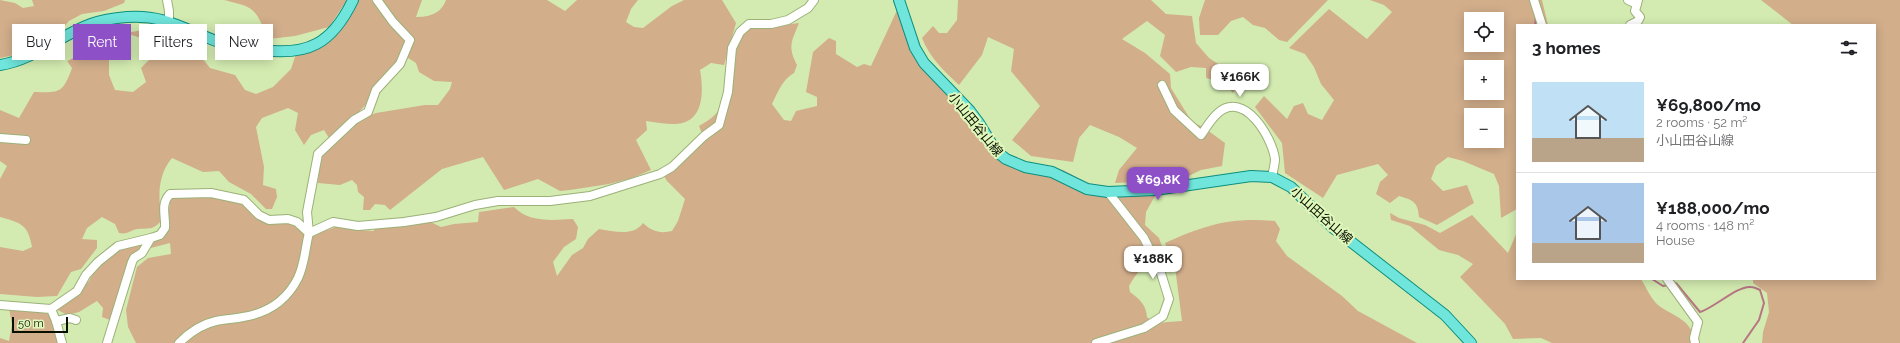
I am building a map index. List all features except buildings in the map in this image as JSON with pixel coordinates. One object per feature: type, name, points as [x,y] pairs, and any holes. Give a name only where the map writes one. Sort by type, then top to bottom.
[{"type":"main road","points":[[0,64],[26,56],[91,24],[128,17],[169,21],[225,44],[254,49],[289,52],[307,49],[322,41],[344,16],[353,0]]},
{"type":"main road","name":"小山田谷山線","points":[[899,0],[915,48],[924,63],[970,111],[1000,155],[1011,162],[1025,167],[1052,172],[1087,189],[1108,192],[1147,191],[1251,176],[1272,177],[1291,187],[1332,227],[1445,315],[1471,343]]},
{"type":"street","points":[[167,0],[169,21]]},
{"type":"street","points":[[179,343],[200,327],[216,321],[244,317],[264,312],[281,302],[299,277],[305,258],[306,244],[309,233],[307,212],[318,154],[354,120],[368,112],[376,90],[400,64],[410,40],[393,22],[377,0]]},
{"type":"street","points":[[309,233],[333,222],[358,226],[404,222],[436,217],[475,205],[498,201],[550,201],[573,199],[590,196],[660,174],[672,167],[704,136],[719,125],[724,114],[728,92],[732,48],[740,32],[749,24],[771,24],[788,20],[808,8],[814,0]]},
{"type":"street","points":[[1534,0],[1542,24]]},
{"type":"street","points":[[1628,0],[1638,2],[1636,10],[1640,17],[1638,21],[1632,24]]},
{"type":"street","points":[[1162,85],[1174,110],[1201,135],[1218,112],[1231,107],[1241,108],[1256,118],[1270,142],[1275,159],[1272,177]]},
{"type":"street","points":[[0,138],[26,140]]},
{"type":"street","points":[[1096,343],[1144,328],[1163,316],[1169,299],[1160,270],[1144,238],[1108,192]]},
{"type":"street","points":[[2,306],[51,309],[76,290],[86,275],[98,262],[118,246],[152,238],[160,234],[165,228],[163,207],[165,198],[170,194],[211,193],[244,200],[269,220],[288,219],[297,222],[309,233]]},
{"type":"street","points":[[107,343],[132,262],[134,258],[142,253],[152,238]]},
{"type":"street","points":[[1670,283],[1698,322],[1694,338],[1695,343]]},
{"type":"street","points":[[51,309],[62,343]]},
{"type":"street","points":[[56,321],[70,318],[76,320]]},
{"type":"shaded area","points":[[0,0],[15,3],[23,8],[34,6],[32,0],[125,0],[124,3],[104,11],[82,14],[69,21],[65,26],[65,24],[12,24],[12,56],[0,58]]},
{"type":"shaded area","points":[[224,0],[347,0],[329,27],[295,36],[273,39],[273,24],[262,24],[254,11],[243,5]]},
{"type":"shaded area","points":[[358,0],[422,0],[416,17],[438,12],[446,0],[547,0],[565,11],[577,0],[638,0],[631,9],[626,22],[634,27],[643,28],[672,6],[684,0],[722,0],[736,23],[724,65],[711,63],[700,70],[702,88],[700,105],[691,119],[684,123],[674,124],[646,121],[647,130],[636,140],[651,170],[632,178],[609,184],[560,191],[538,179],[504,190],[483,157],[442,169],[390,210],[385,205],[375,204],[370,210],[363,210],[364,197],[358,192],[357,185],[352,180],[340,185],[318,183],[319,163],[324,147],[357,120],[376,113],[425,105],[438,105],[450,89],[452,82],[434,81],[419,72],[416,63],[405,56],[385,74],[367,103],[352,120],[329,138],[324,130],[311,135],[304,145],[295,130],[298,113],[288,108],[262,118],[256,127],[264,167],[263,185],[276,189],[277,197],[272,209],[266,209],[251,194],[229,182],[219,171],[203,172],[172,158],[167,165],[161,180],[159,195],[162,220],[154,227],[119,233],[115,224],[102,217],[87,228],[82,239],[97,240],[97,248],[81,269],[71,272],[57,296],[37,297],[0,294],[0,247],[23,251],[32,247],[26,229],[18,223],[0,217],[0,179],[7,166],[0,161],[0,110],[19,118],[34,92],[50,92],[59,90],[66,82],[72,68],[67,61],[73,58],[73,60],[109,60],[109,75],[115,90],[133,92],[146,82],[141,68],[149,60],[204,60],[210,68],[235,75],[245,90],[256,94],[273,87],[291,69],[299,45],[340,27]]},
{"type":"shaded area","points":[[958,0],[1151,0],[1166,14],[1192,16],[1196,43],[1209,58],[1240,78],[1233,93],[1222,82],[1206,78],[1206,68],[1191,67],[1176,72],[1160,56],[1165,35],[1147,21],[1122,39],[1145,53],[1170,74],[1171,88],[1192,122],[1203,127],[1225,143],[1222,166],[1201,170],[1180,180],[1115,183],[1119,170],[1137,148],[1119,137],[1090,125],[1079,138],[1073,162],[1031,156],[1012,140],[1040,106],[1011,71],[1014,49],[988,37],[982,55],[959,85],[938,64],[925,45],[922,38],[933,26],[939,33],[947,33],[957,20]]},
{"type":"shaded area","points":[[1205,0],[1328,0],[1287,42],[1279,40],[1265,28],[1253,25],[1243,17],[1231,21],[1218,35],[1200,35],[1199,18]]},
{"type":"shaded area","points":[[1370,0],[1542,0],[1548,24],[1516,24],[1516,210],[1501,218],[1499,186],[1494,174],[1463,161],[1448,157],[1436,166],[1431,179],[1443,191],[1467,185],[1474,203],[1437,225],[1419,217],[1416,205],[1411,200],[1399,196],[1390,203],[1376,194],[1380,182],[1388,175],[1378,164],[1337,175],[1323,198],[1285,173],[1282,143],[1255,107],[1264,96],[1287,119],[1294,106],[1303,103],[1308,114],[1322,120],[1334,100],[1321,84],[1314,67],[1305,54],[1289,48],[1329,9],[1367,39],[1392,12],[1384,5]]},
{"type":"shaded area","points":[[1761,0],[1900,0],[1900,343],[1762,343],[1763,332],[1769,312],[1767,293],[1753,283],[1753,280],[1876,280],[1876,24],[1792,24]]},
{"type":"shaded area","points":[[899,6],[924,59],[1003,162],[1063,170],[1096,188],[1117,197],[1156,194],[1146,212],[1145,225],[1159,238],[1167,260],[1148,264],[1140,270],[1129,286],[1130,292],[1142,302],[1147,317],[1154,323],[1182,321],[1175,267],[1165,243],[1193,231],[1231,221],[1275,221],[1280,229],[1276,241],[1287,256],[1342,296],[1358,311],[1417,343],[136,343],[128,327],[126,310],[137,267],[148,258],[171,254],[170,243],[143,250],[130,257],[118,304],[110,320],[102,317],[103,308],[97,301],[79,312],[67,315],[56,309],[77,293],[89,281],[101,258],[117,246],[154,235],[167,227],[171,192],[225,192],[265,217],[298,219],[325,231],[343,224],[360,230],[373,231],[386,219],[418,216],[441,227],[454,224],[478,222],[479,212],[514,207],[527,216],[534,218],[549,220],[573,219],[578,227],[576,239],[564,247],[553,262],[557,276],[572,255],[583,248],[588,239],[599,229],[629,232],[639,227],[643,223],[656,231],[672,231],[678,221],[685,199],[667,181],[660,169],[691,154],[705,141],[699,126],[718,112],[722,105],[735,52],[744,34],[752,26],[768,27],[799,23],[791,48],[797,65],[794,73],[786,79],[772,104],[784,120],[791,121],[796,111],[817,106],[817,97],[806,92],[813,52],[829,38],[836,41],[836,54],[857,67],[864,64],[871,66]]},
{"type":"shaded area","points":[[139,31],[139,37],[131,35],[131,32]]},
{"type":"shaded area","points":[[1390,213],[1399,218],[1425,225],[1440,233],[1472,215],[1508,253],[1516,234],[1516,280],[1642,280],[1658,305],[1687,324],[1691,329],[1694,343],[1552,343],[1541,338],[1513,339],[1505,324],[1460,277],[1473,264],[1458,255],[1439,250],[1410,226],[1391,220]]},
{"type":"shaded area","points":[[41,306],[56,317],[66,343],[0,343],[0,338],[9,341],[12,325],[9,308]]},
{"type":"waterway","points":[[1535,24],[1536,17]]},
{"type":"waterway","points":[[1654,280],[1663,286],[1668,285]]},
{"type":"waterway","points":[[1672,284],[1676,283],[1700,312],[1746,287],[1760,290],[1764,303],[1759,320],[1743,343]]}]
